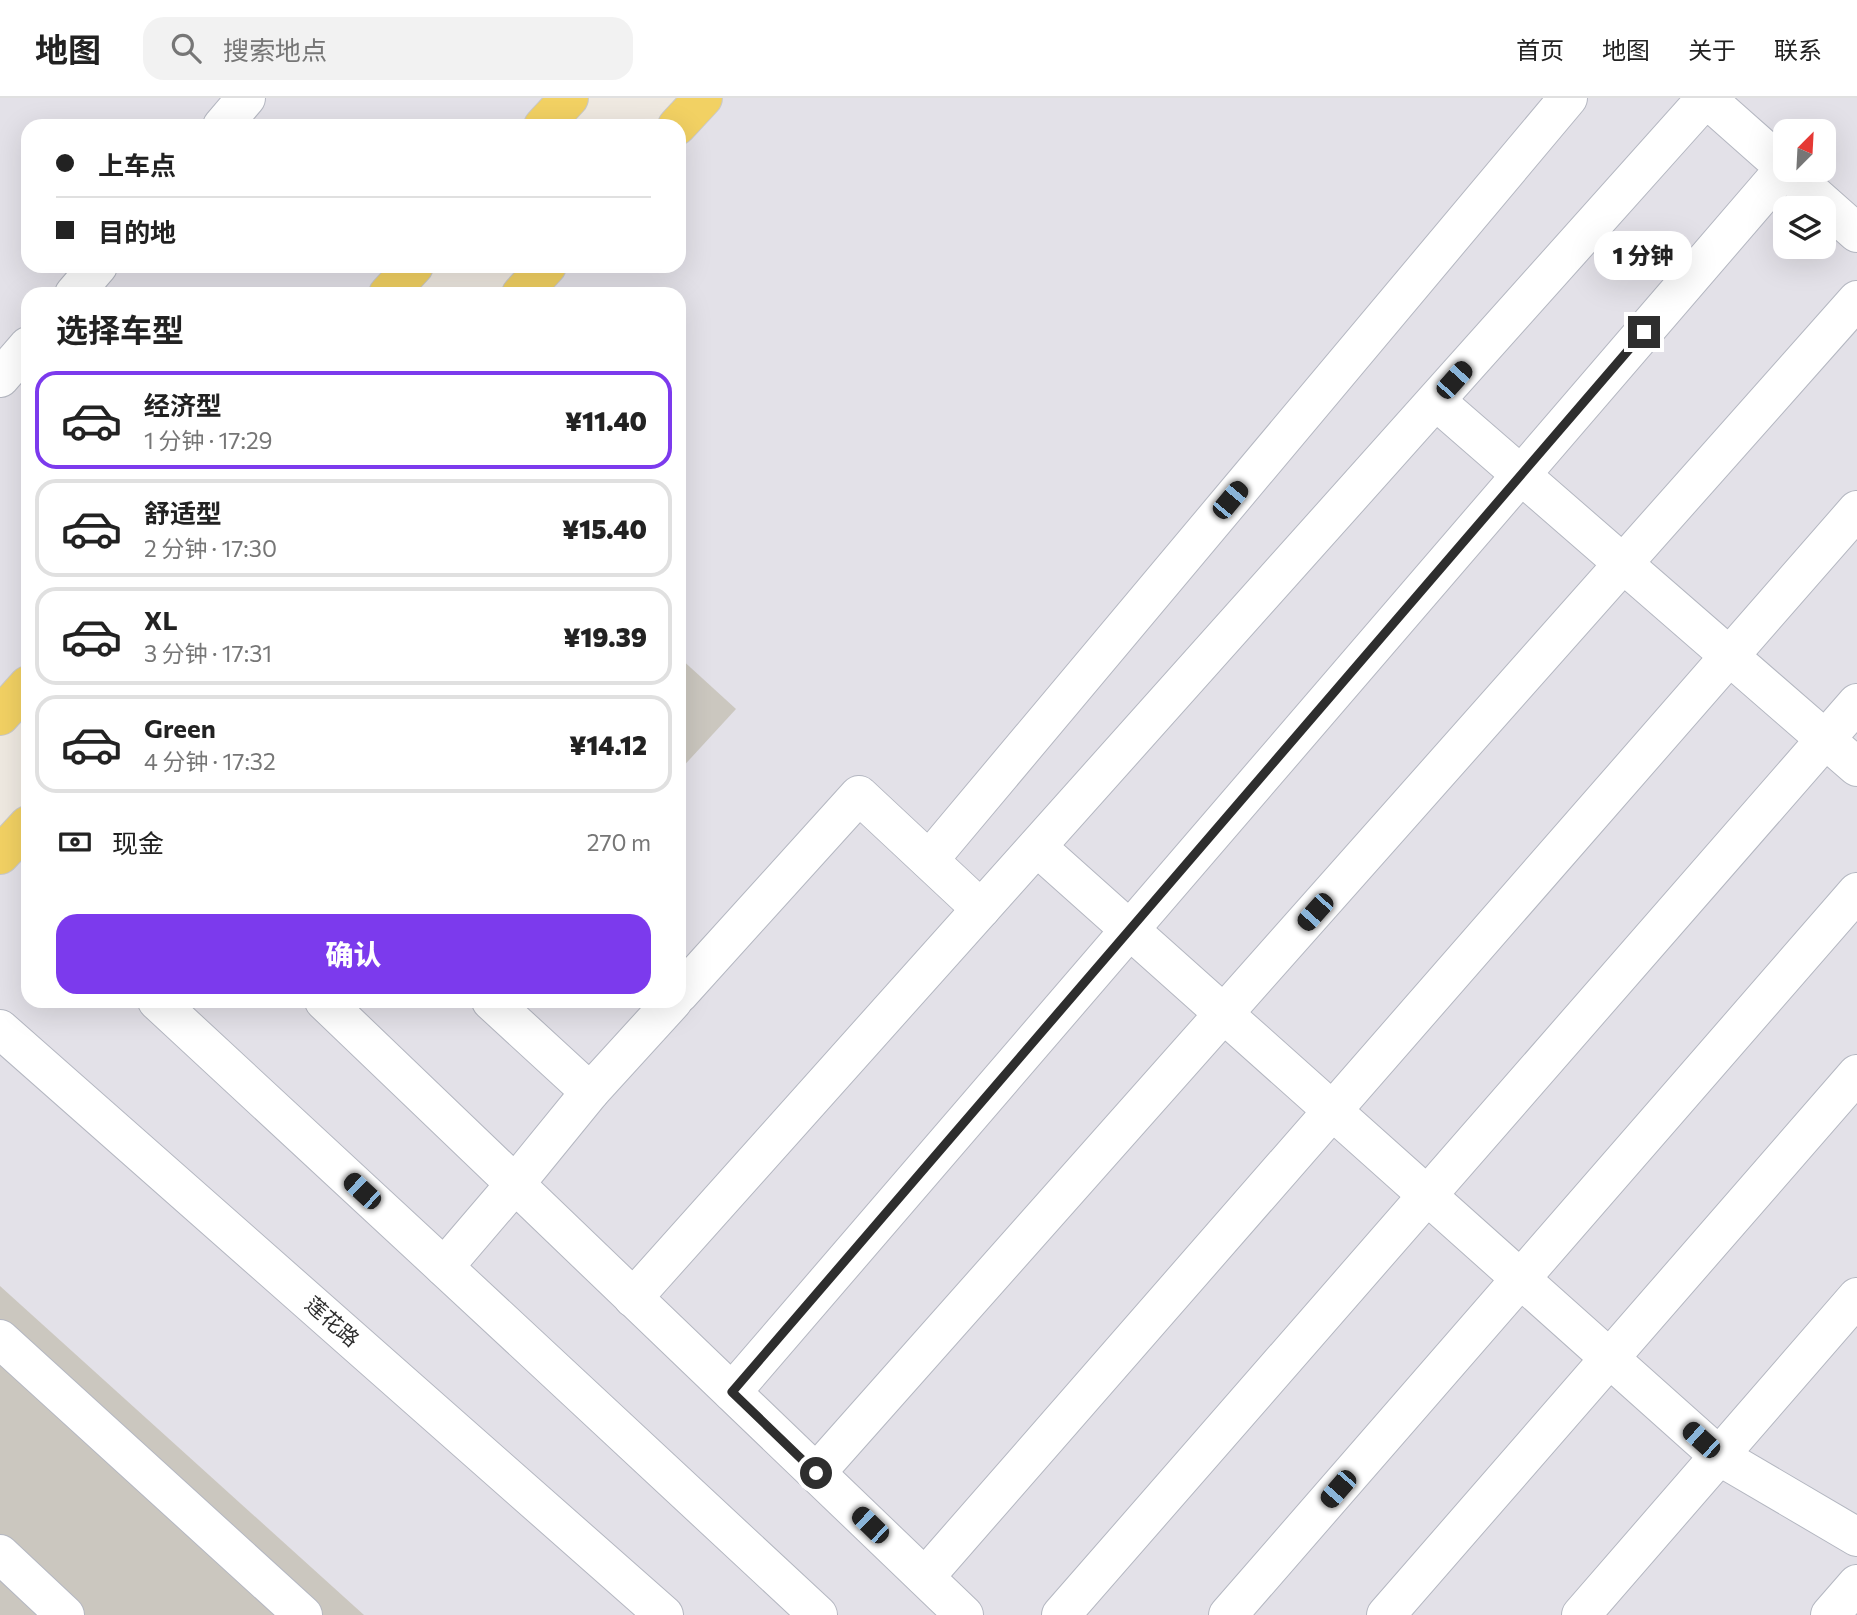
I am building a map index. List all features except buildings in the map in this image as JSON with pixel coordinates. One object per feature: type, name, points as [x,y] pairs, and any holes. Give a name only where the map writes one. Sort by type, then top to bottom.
[{"type":"main road","points":[[550,119],[569,98]]},
{"type":"main road","points":[[684,119],[703,98]]},
{"type":"main road","points":[[394,287],[408,273]]},
{"type":"main road","points":[[528,287],[540,273]]},
{"type":"main road","points":[[0,716],[21,693]]},
{"type":"main road","points":[[0,855],[21,832]]},
{"type":"street","points":[[228,119],[246,98]]},
{"type":"street","points":[[929,860],[1568,98]]},
{"type":"street","points":[[633,1298],[1706,98],[1785,169],[732,1392]]},
{"type":"street","points":[[1800,182],[1857,233]]},
{"type":"street","points":[[80,287],[92,273]]},
{"type":"street","points":[[816,1473],[1857,300]]},
{"type":"street","points":[[0,378],[21,354]]},
{"type":"street","points":[[1436,401],[1857,767]]},
{"type":"street","points":[[925,1577],[1857,510]]},
{"type":"street","points":[[1061,1615],[1857,703]]},
{"type":"street","points":[[686,986],[859,795],[981,909]]},
{"type":"street","points":[[1037,847],[1719,1456],[1857,1537]]},
{"type":"street","points":[[1228,1615],[1857,892]]},
{"type":"street","points":[[165,1008],[818,1615]]},
{"type":"street","points":[[331,1008],[964,1615]]},
{"type":"street","points":[[499,1008],[590,1092]]},
{"type":"street","points":[[444,1267],[590,1092],[667,1008]]},
{"type":"street","name":"莲花路","points":[[0,1029],[664,1615]]},
{"type":"street","points":[[1385,1615],[1857,1074]]},
{"type":"street","points":[[1581,1615],[1857,1297]]},
{"type":"street","points":[[0,1339],[303,1615]]},
{"type":"street","points":[[0,1554],[65,1615]]},
{"type":"street","points":[[1830,1615],[1857,1584]]},
{"type":"shaded area","points":[[0,98],[569,98],[550,119],[21,119],[21,273],[408,273],[394,287],[21,287],[21,693],[0,716]]},
{"type":"shaded area","points":[[700,98],[1857,98],[1857,1615],[0,1615],[0,855],[21,832],[21,1008],[686,1008],[686,287],[524,287],[538,273],[686,273],[684,119]]},
{"type":"route","points":[[816,1473],[732,1392],[1644,332]]}]
